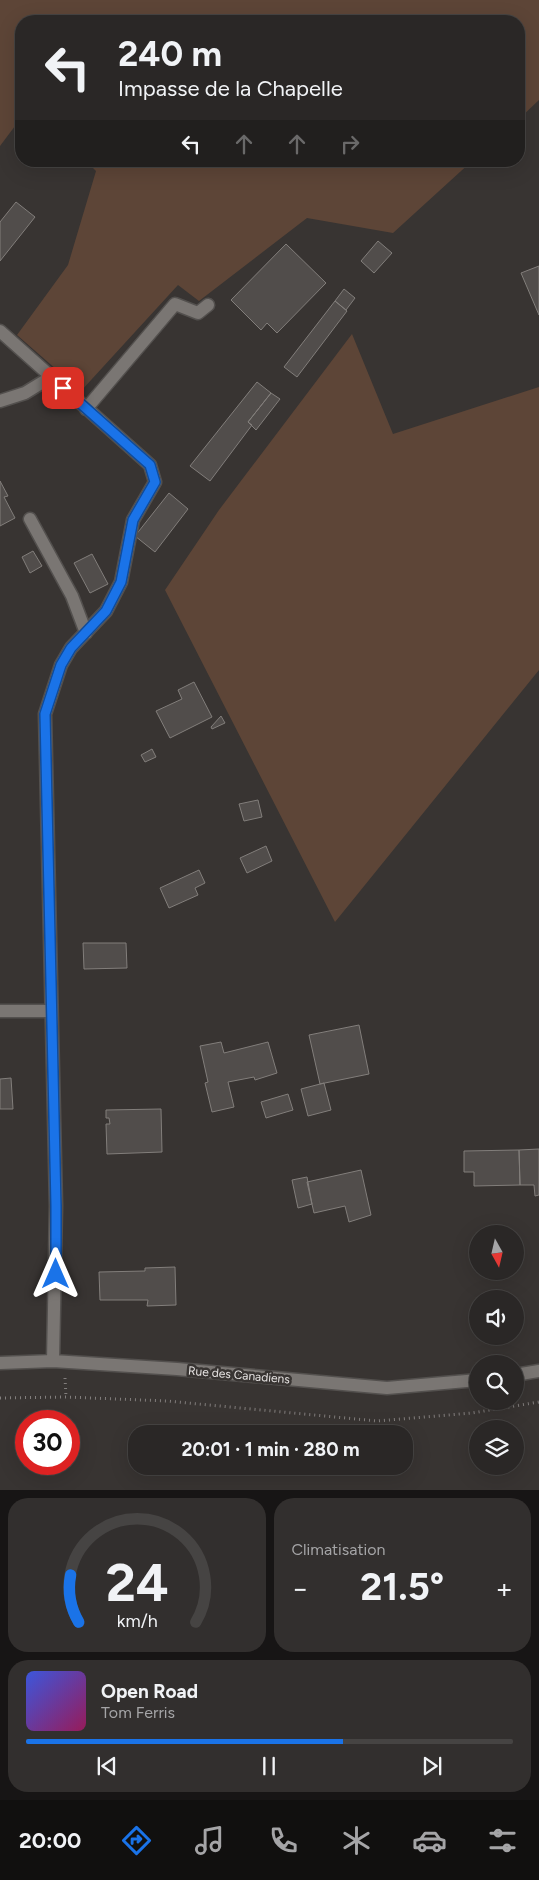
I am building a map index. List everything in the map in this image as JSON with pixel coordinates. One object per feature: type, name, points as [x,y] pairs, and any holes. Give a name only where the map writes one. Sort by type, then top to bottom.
[{"type":"street","points":[[86,409],[175,304],[198,313],[208,305]]},
{"type":"street","points":[[0,331],[150,465],[155,482],[133,520],[121,582],[106,611],[71,648],[61,665],[45,714],[56,1206],[53,1361]]},
{"type":"street","points":[[0,401],[26,393],[51,377]]},
{"type":"street","points":[[30,519],[72,596],[86,633]]},
{"type":"street","points":[[0,1011],[51,1011]]},
{"type":"street","name":"Rue des Canadiens","points":[[0,1363],[53,1361],[186,1370],[388,1388],[469,1381]]},
{"type":"street","points":[[524,1374],[539,1371]]},
{"type":"path","points":[[0,1398],[66,1397],[167,1402],[377,1421],[472,1413],[539,1402]]},
{"type":"shaded area","points":[[0,0],[539,0],[539,100],[525,113],[525,15],[15,15],[15,126],[0,146]]},
{"type":"shaded area","points":[[92,167],[465,167],[393,233],[307,218],[199,301],[178,285],[81,391],[17,335],[68,265],[96,171]]},
{"type":"shaded area","points":[[352,334],[393,434],[539,387],[539,670],[335,922],[165,590],[219,510]]},
{"type":"building","points":[[16,202],[35,217],[0,261],[0,222]]},
{"type":"building","points":[[378,241],[392,253],[374,273],[361,261]]},
{"type":"building","points":[[286,244],[326,283],[277,333],[267,323],[261,330],[231,300]]},
{"type":"building","points":[[539,266],[539,315],[521,273]]},
{"type":"building","points":[[344,289],[355,298],[346,310],[335,301]]},
{"type":"building","points":[[335,301],[347,311],[297,377],[284,367]]},
{"type":"building","points":[[257,382],[271,393],[248,422],[252,425],[210,481],[190,466]]},
{"type":"building","points":[[271,393],[280,399],[256,430],[248,422]]},
{"type":"building","points":[[0,481],[8,496],[4,497],[15,518],[0,526]]},
{"type":"building","points":[[169,493],[188,509],[155,552],[135,536]]},
{"type":"building","points":[[33,551],[42,566],[30,573],[22,557]]},
{"type":"building","points":[[92,554],[108,584],[90,593],[74,563]]},
{"type":"building","points":[[194,682],[212,717],[170,738],[156,711],[182,699],[178,690]]},
{"type":"building","points":[[221,716],[225,723],[212,729],[211,727]]},
{"type":"building","points":[[152,749],[156,757],[145,762],[141,755]]},
{"type":"building","points":[[258,800],[262,817],[244,821],[239,804]]},
{"type":"building","points":[[266,846],[272,861],[247,873],[240,858]]},
{"type":"building","points":[[199,870],[205,883],[195,888],[198,895],[169,908],[160,888]]},
{"type":"building","points":[[83,943],[126,943],[127,968],[84,969]]},
{"type":"building","points":[[359,1025],[369,1074],[320,1084],[309,1035]]},
{"type":"building","points":[[221,1042],[224,1053],[268,1042],[277,1073],[255,1080],[254,1077],[228,1082],[234,1107],[212,1112],[205,1083],[208,1082],[200,1046]]},
{"type":"building","points":[[11,1078],[13,1109],[0,1109],[0,1079]]},
{"type":"building","points":[[324,1083],[331,1110],[308,1116],[301,1089]]},
{"type":"building","points":[[288,1094],[293,1110],[266,1118],[261,1102]]},
{"type":"building","points":[[161,1109],[162,1152],[107,1154],[106,1124],[110,1124],[109,1118],[106,1118],[106,1110]]},
{"type":"building","points":[[539,1149],[539,1195],[535,1196],[534,1185],[520,1185],[519,1150]]},
{"type":"building","points":[[519,1150],[520,1185],[474,1186],[474,1172],[464,1172],[464,1151]]},
{"type":"building","points":[[361,1170],[371,1215],[349,1222],[345,1206],[314,1213],[307,1182]]},
{"type":"building","points":[[307,1177],[312,1204],[298,1208],[292,1180]]},
{"type":"building","points":[[175,1267],[176,1305],[147,1306],[148,1300],[100,1300],[99,1272],[145,1271],[145,1268]]},
{"type":"route","points":[[56,1274],[45,714],[53,684],[61,665],[71,648],[106,611],[121,582],[133,520],[155,482],[150,465],[63,388]]}]
